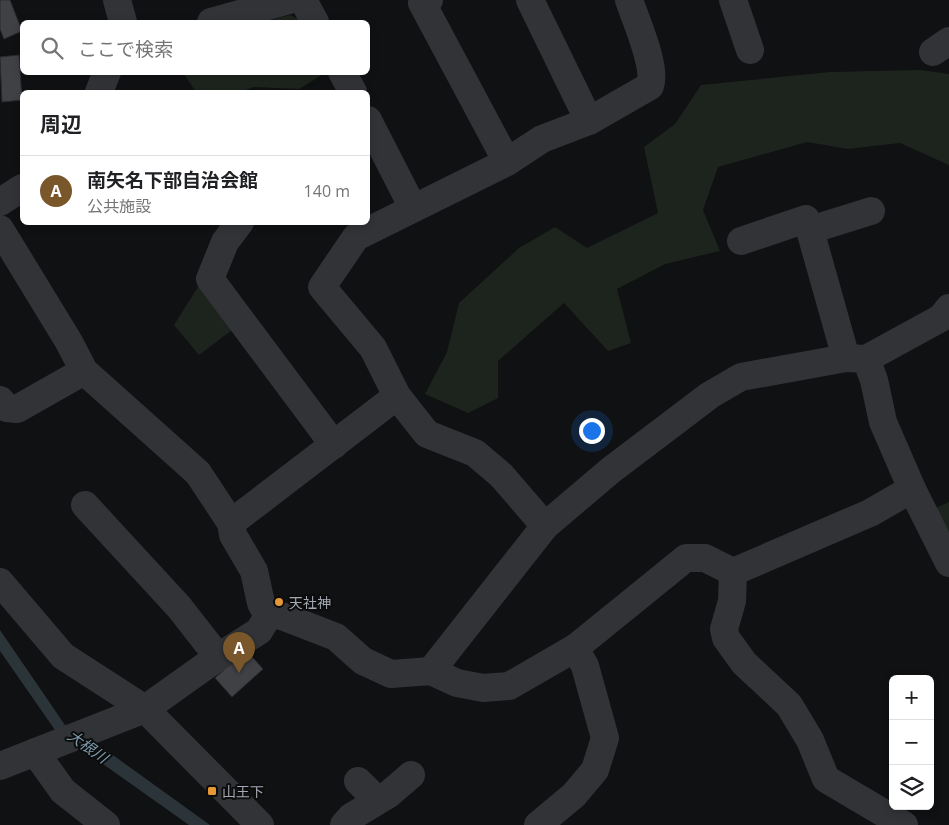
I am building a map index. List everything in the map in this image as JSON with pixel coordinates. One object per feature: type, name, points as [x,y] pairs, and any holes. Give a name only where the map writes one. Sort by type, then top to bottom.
[{"type":"street","points":[[117,0],[122,20]]},
{"type":"street","points":[[218,20],[289,0]]},
{"type":"street","points":[[303,0],[315,20]]},
{"type":"street","points":[[429,0],[422,3],[507,162]]},
{"type":"street","points":[[530,0],[589,121]]},
{"type":"street","points":[[545,526],[501,475],[475,453],[427,434],[398,396],[373,348],[322,287],[356,236],[507,162],[542,139],[589,121],[650,86],[652,79],[650,66],[629,0]]},
{"type":"street","points":[[733,0],[750,50]]},
{"type":"street","points":[[100,90],[106,75]]},
{"type":"street","points":[[344,75],[352,90]]},
{"type":"street","points":[[370,124],[413,208]]},
{"type":"street","points":[[0,202],[20,189]]},
{"type":"street","points":[[810,230],[871,211]]},
{"type":"street","points":[[741,241],[806,219],[856,358],[874,380],[884,422],[912,488],[949,563]]},
{"type":"street","points":[[238,225],[225,242],[210,279],[334,445]]},
{"type":"street","points":[[0,229],[69,342],[84,371],[198,473],[231,523],[233,535],[254,571],[261,603],[268,616]]},
{"type":"street","points":[[430,672],[545,526],[611,470],[710,395],[741,377],[856,358],[941,318],[945,299]]},
{"type":"street","points":[[0,400],[7,408],[17,409],[84,371]]},
{"type":"street","points":[[231,523],[398,396]]},
{"type":"street","points":[[268,616],[279,615],[336,637],[363,662],[391,674],[430,672],[457,683],[482,688],[509,686],[575,648],[686,558],[705,558],[733,572],[870,513],[912,488]]},
{"type":"street","points":[[86,505],[179,607],[218,657]]},
{"type":"street","points":[[733,572],[732,601],[724,629],[726,638],[744,663],[789,705],[810,740],[826,779],[904,825]]},
{"type":"street","points":[[0,582],[63,656],[145,709],[260,825]]},
{"type":"street","points":[[0,766],[145,709],[218,657],[259,631],[268,616]]},
{"type":"street","points":[[538,825],[574,794],[595,770],[606,738],[585,666],[575,648]]},
{"type":"street","points":[[47,748],[63,791],[106,825]]},
{"type":"street","points":[[344,825],[367,790],[388,794],[410,776]]},
{"type":"shaded area","points":[[290,15],[301,20],[271,20]]},
{"type":"shaded area","points":[[921,70],[949,74],[949,165],[900,143],[848,149],[807,142],[718,167],[703,210],[720,251],[665,264],[617,289],[631,343],[608,351],[564,303],[498,361],[498,398],[468,413],[425,394],[447,352],[459,303],[519,248],[555,227],[587,248],[658,213],[644,147],[675,124],[701,85],[830,72]]},
{"type":"shaded area","points":[[184,75],[322,75],[299,89],[253,87],[246,90],[195,90]]},
{"type":"shaded area","points":[[203,279],[236,327],[199,355],[174,325]]},
{"type":"shaded area","points":[[949,502],[949,545],[935,508]]},
{"type":"water","name":"大根川","points":[[0,630],[65,725],[92,740],[210,825],[189,825],[55,730],[0,651]]},
{"type":"building","points":[[0,0],[10,0],[20,26],[20,32],[4,39],[0,29]]},
{"type":"building","points":[[19,55],[21,90],[20,100],[2,102],[0,57]]},
{"type":"building","points":[[246,650],[263,669],[232,697],[215,678]]},
{"type":"place","name":"天社神","points":[[279,602]]},
{"type":"place","name":"南矢名下部自治会館","points":[[239,673]]},
{"type":"place","name":"山王下","points":[[212,791]]}]
